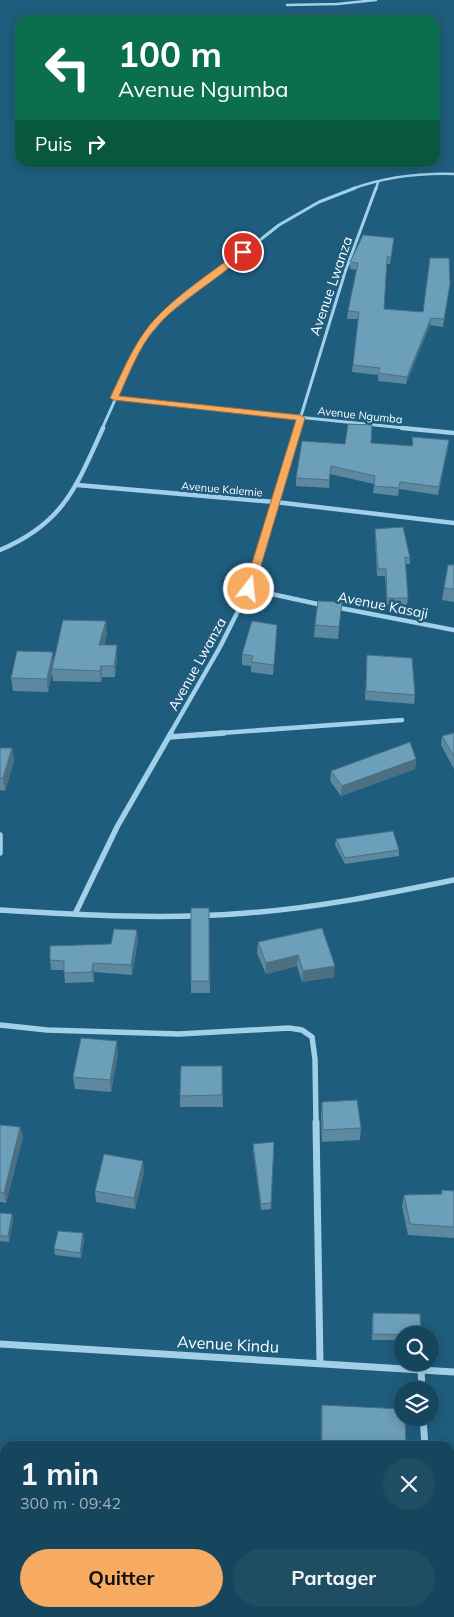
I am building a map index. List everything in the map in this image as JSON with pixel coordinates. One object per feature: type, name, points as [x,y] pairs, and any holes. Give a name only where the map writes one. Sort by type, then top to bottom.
[{"type":"street","points":[[287,5],[337,4],[376,0]]},
{"type":"street","points":[[0,550],[18,543],[38,531],[55,515],[77,486],[114,398],[139,346],[150,329],[169,310],[254,244],[300,212],[327,198],[378,182],[413,175],[454,174]]},
{"type":"street","name":"Avenue Lwanza","points":[[74,914],[123,816],[232,626],[249,589],[345,272],[362,230],[378,182]]},
{"type":"street","name":"Avenue Ngumba","points":[[114,398],[454,433]]},
{"type":"street","name":"Avenue Kalemie","points":[[77,486],[275,502],[454,523]]},
{"type":"street","name":"Avenue Kasaji","points":[[249,589],[454,630]]},
{"type":"street","points":[[169,737],[402,720]]},
{"type":"street","points":[[0,835],[0,853]]},
{"type":"street","points":[[0,910],[74,914],[218,915],[320,905],[454,880]]},
{"type":"street","points":[[0,1025],[47,1030],[179,1034],[289,1028],[302,1030],[312,1037],[315,1068],[320,1363]]},
{"type":"street","name":"Avenue Kindu","points":[[0,1344],[394,1367]]},
{"type":"street","name":"Avenue Kindu","points":[[439,1371],[454,1372]]},
{"type":"street","points":[[424,1426],[425,1441]]},
{"type":"building","points":[[363,235],[394,238],[391,257],[387,257],[384,309],[423,312],[430,258],[449,258],[450,284],[444,319],[431,318],[407,377],[378,373],[380,368],[353,365],[359,312],[348,311],[358,263],[350,262]]},
{"type":"building","points":[[348,424],[372,425],[371,443],[413,446],[412,437],[449,440],[439,487],[400,482],[399,488],[374,486],[375,476],[331,466],[329,480],[296,478],[302,441],[345,444]]},
{"type":"building","points":[[403,527],[410,558],[405,557],[408,598],[387,598],[386,569],[378,569],[375,529]]},
{"type":"building","points":[[448,565],[454,565],[454,589],[444,588]]},
{"type":"building","points":[[318,601],[342,602],[339,627],[315,625]]},
{"type":"building","points":[[63,620],[106,621],[99,645],[117,645],[114,666],[101,666],[100,671],[52,669]]},
{"type":"building","points":[[252,621],[277,625],[274,665],[251,662],[253,656],[242,654]]},
{"type":"building","points":[[17,651],[53,652],[47,679],[11,678]]},
{"type":"building","points":[[367,655],[412,658],[415,695],[366,691]]},
{"type":"building","points":[[454,733],[454,756],[442,736]]},
{"type":"building","points":[[410,742],[416,759],[342,786],[331,771]]},
{"type":"building","points":[[0,748],[12,748],[3,778],[0,778]]},
{"type":"building","points":[[393,831],[399,850],[345,858],[336,839]]},
{"type":"building","points":[[191,908],[209,908],[209,981],[191,981]]},
{"type":"building","points":[[322,928],[335,966],[303,971],[298,955],[266,963],[258,942]]},
{"type":"building","points":[[114,929],[137,930],[131,965],[93,963],[92,972],[64,973],[64,961],[50,960],[50,946],[111,944]]},
{"type":"building","points":[[81,1038],[117,1041],[110,1080],[73,1077]]},
{"type":"building","points":[[181,1066],[222,1066],[222,1095],[180,1096]]},
{"type":"building","points":[[357,1100],[361,1128],[323,1130],[322,1102]]},
{"type":"building","points":[[0,1125],[20,1127],[4,1193],[0,1192]]},
{"type":"building","points":[[274,1142],[271,1203],[261,1204],[253,1144]]},
{"type":"building","points":[[104,1154],[143,1161],[134,1198],[95,1191]]},
{"type":"building","points":[[442,1190],[454,1191],[454,1227],[410,1224],[404,1195],[442,1194]]},
{"type":"building","points":[[0,1213],[12,1214],[8,1236],[0,1236]]},
{"type":"building","points":[[58,1231],[83,1233],[80,1253],[54,1249]]},
{"type":"building","points":[[373,1313],[420,1314],[421,1326],[394,1326],[394,1334],[373,1334]]},
{"type":"building","points":[[322,1405],[394,1409],[394,1426],[405,1426],[406,1441],[322,1441]]},
{"type":"route","points":[[243,252],[169,310],[150,329],[139,346],[114,398],[300,418],[249,589]]}]
